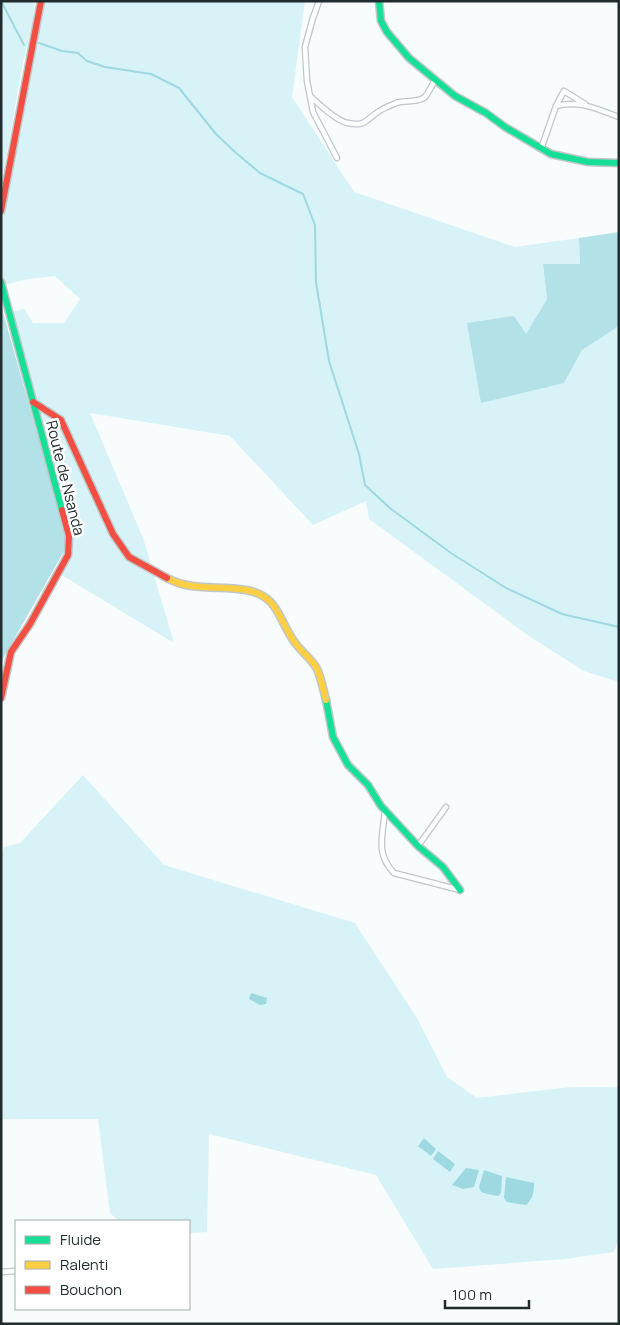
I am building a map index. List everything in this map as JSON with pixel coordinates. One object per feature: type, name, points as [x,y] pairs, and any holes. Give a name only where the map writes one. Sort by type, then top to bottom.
[{"type":"street","points":[[1,211],[41,1]]},
{"type":"street","points":[[319,1],[305,47],[309,96],[316,119],[337,158]]},
{"type":"street","points":[[379,1],[381,21],[387,32],[409,58],[455,96],[486,112],[505,127],[541,148],[562,158],[588,162],[619,163]]},
{"type":"street","points":[[309,96],[345,123],[362,123],[368,121],[376,112],[396,103],[407,100],[415,101],[425,97],[435,80]]},
{"type":"street","points":[[541,148],[556,106],[564,91],[584,104],[619,118]]},
{"type":"street","points":[[556,106],[571,103],[584,104]]},
{"type":"street","name":"Route de Nsanda","points":[[1,282],[69,536],[68,555],[30,624],[11,652],[1,698]]},
{"type":"street","points":[[33,402],[61,420],[113,534],[129,557],[175,582],[193,587],[247,590],[267,598],[276,607],[285,627],[296,644],[317,668],[330,715],[333,737],[348,764],[368,786],[385,810],[418,846],[443,867],[460,890]]},
{"type":"street","points":[[418,846],[446,807]]},
{"type":"street","points":[[385,810],[381,854],[386,866],[394,873],[460,890]]},
{"type":"street","points":[[1,1272],[15,1270]]},
{"type":"shaded area","points":[[1,1],[35,1],[32,26],[23,62],[3,174],[1,174]]},
{"type":"shaded area","points":[[42,1],[305,1],[292,97],[354,192],[515,247],[579,238],[580,264],[543,264],[547,299],[526,335],[467,323],[564,383],[582,350],[619,326],[619,682],[584,671],[529,636],[369,519],[366,501],[313,525],[230,436],[90,413],[143,538],[174,643],[60,574],[70,556],[72,534],[11,312],[24,309],[33,323],[64,323],[80,299],[55,276],[28,279],[4,285],[1,274],[1,218],[12,170]]},
{"type":"shaded area","points":[[619,232],[619,326],[582,350],[564,383],[481,403],[467,323],[514,316],[526,334],[547,299],[543,264],[580,264],[579,238]]},
{"type":"shaded area","points":[[1,305],[68,544],[1,662]]},
{"type":"shaded area","points":[[83,775],[164,865],[355,923],[417,1018],[447,1077],[477,1098],[571,1087],[619,1087],[619,1238],[614,1252],[565,1259],[433,1269],[376,1175],[209,1134],[207,1232],[190,1233],[190,1220],[118,1220],[110,1213],[98,1119],[1,1119],[1,855],[4,847],[20,843]]},
{"type":"shaded area","points":[[251,993],[267,998],[266,1004],[260,1005],[249,999]]},
{"type":"shaded area","points":[[424,1138],[436,1149],[431,1156],[418,1146]]},
{"type":"shaded area","points":[[438,1151],[455,1164],[450,1172],[433,1159]]},
{"type":"shaded area","points":[[466,1168],[479,1170],[474,1187],[463,1189],[452,1185]]},
{"type":"shaded area","points":[[484,1170],[502,1176],[501,1193],[498,1196],[481,1192],[479,1187]]},
{"type":"shaded area","points":[[506,1177],[534,1183],[533,1195],[526,1205],[507,1202],[504,1198]]},
{"type":"waterway","points":[[1,1],[24,45]]},
{"type":"waterway","points":[[39,43],[62,51],[78,53],[87,61],[105,67],[151,74],[179,88],[216,134],[235,152],[260,173],[303,194],[315,225],[316,282],[329,361],[359,454],[365,485],[391,509],[451,553],[506,588],[562,614],[619,627]]},
{"type":"traffic: fast","points":[[379,1],[381,21],[387,32],[409,58],[455,96],[551,154],[588,162],[619,163]]},
{"type":"traffic: fast","points":[[1,282],[62,510]]},
{"type":"traffic: fast","points":[[326,700],[333,737],[348,765],[368,785],[381,806],[418,846],[443,867],[460,890]]},
{"type":"traffic: slow","points":[[167,578],[196,587],[246,590],[266,598],[277,611],[296,644],[316,667],[321,678],[326,700]]},
{"type":"traffic: jam","points":[[1,211],[41,1]]},
{"type":"traffic: jam","points":[[33,402],[61,420],[113,534],[129,557],[167,578]]},
{"type":"traffic: jam","points":[[1,698],[11,652],[30,624],[68,555],[69,536],[62,510]]}]
